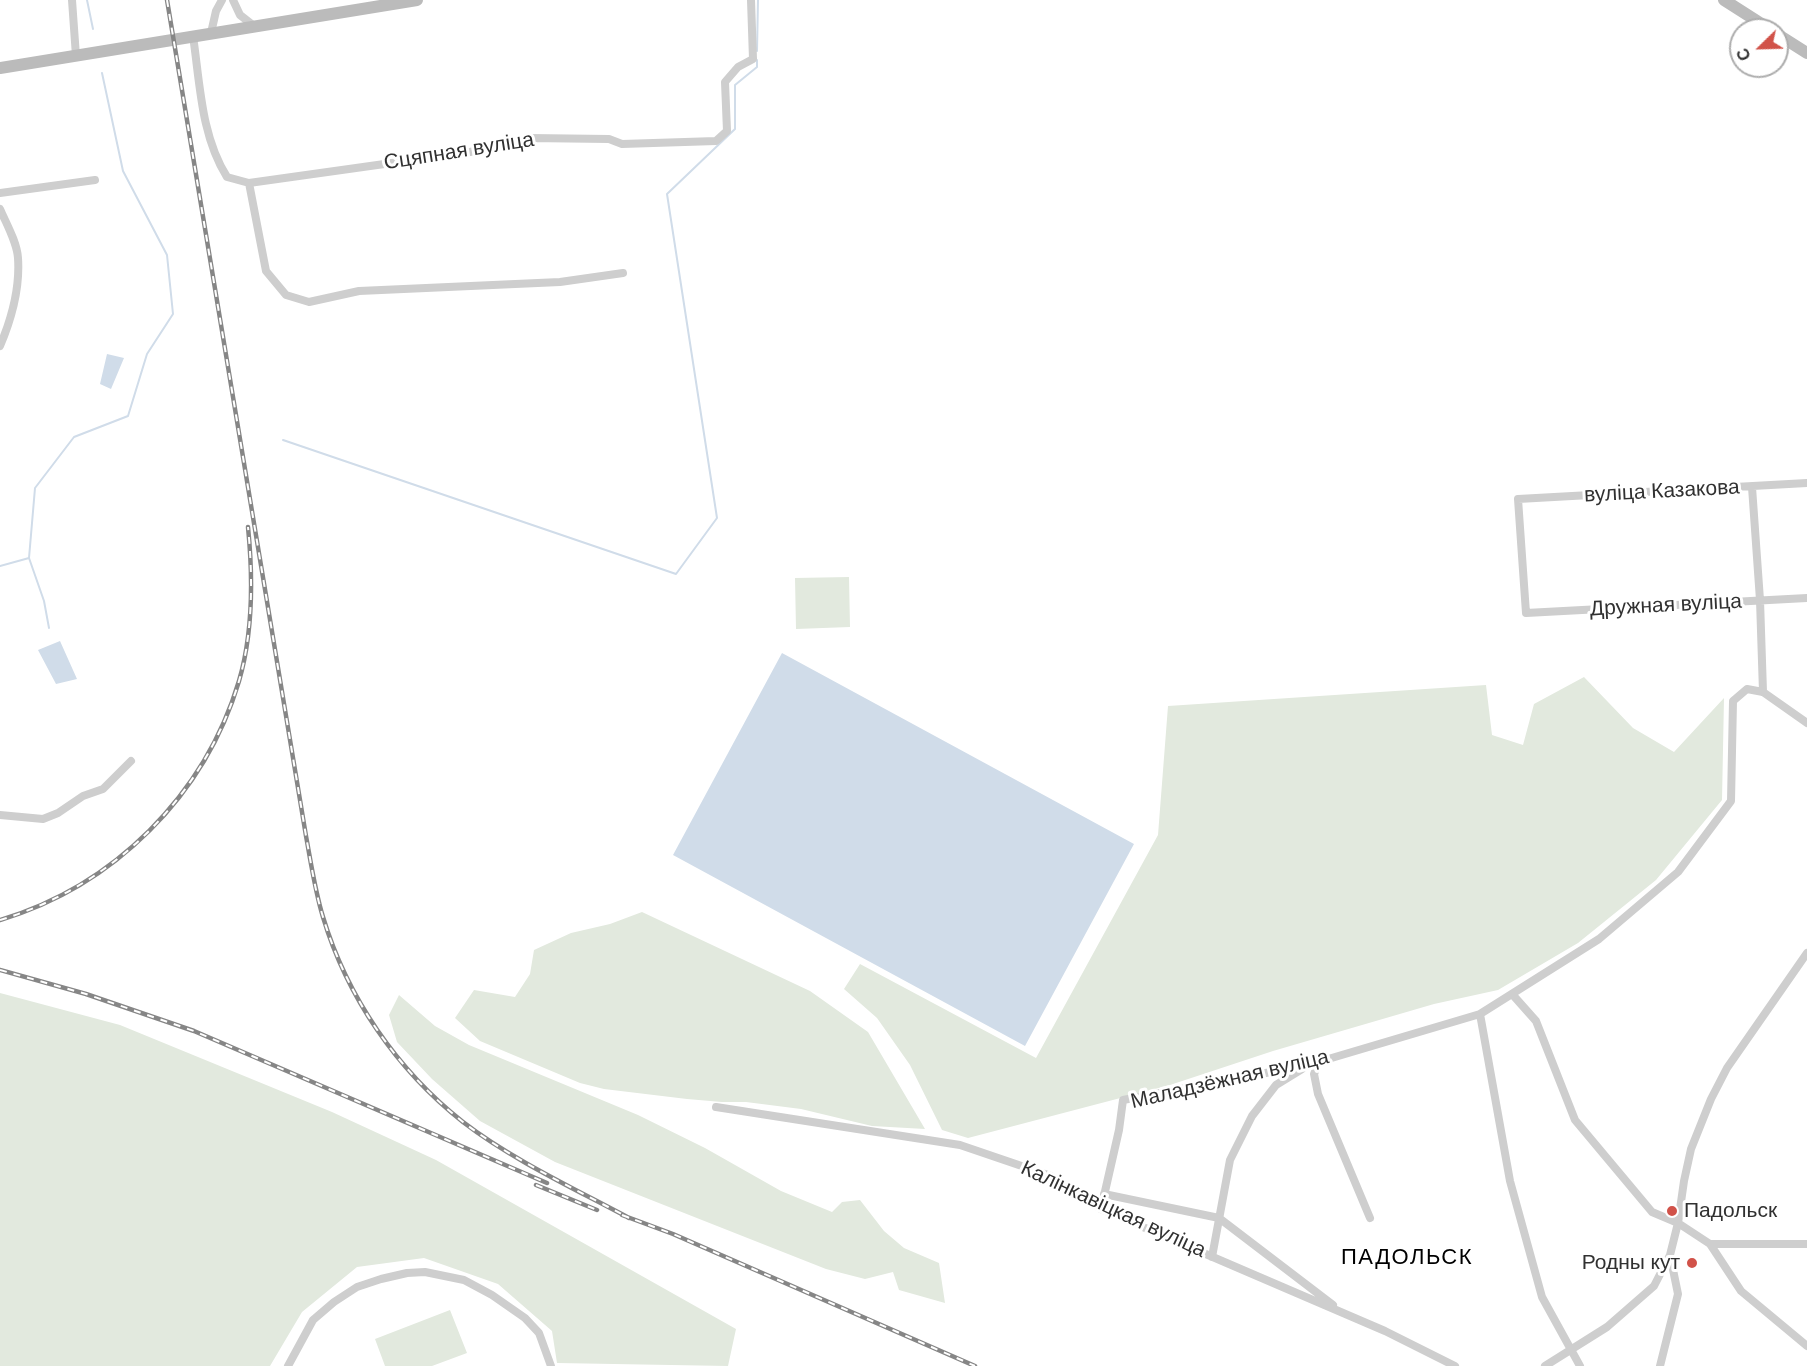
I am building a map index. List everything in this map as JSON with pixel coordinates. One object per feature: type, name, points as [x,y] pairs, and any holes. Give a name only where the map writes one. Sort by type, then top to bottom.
[{"type":"main road","points":[[0,68],[417,0]]},
{"type":"main road","points":[[1724,0],[1752,18]]},
{"type":"main road","points":[[1789,42],[1807,54]]},
{"type":"street","points":[[72,0],[76,56]]},
{"type":"street","points":[[211,33],[216,11],[222,0]]},
{"type":"street","points":[[233,0],[240,15],[254,26]]},
{"type":"street","name":"Сцяпная вуліца","points":[[249,183],[470,152],[529,138],[609,139],[622,144],[716,141],[727,131],[725,82],[738,67],[753,59],[751,0]]},
{"type":"street","points":[[193,36],[207,128],[217,161],[227,177],[249,183],[266,271],[286,295],[309,302],[359,291],[560,282],[623,273]]},
{"type":"street","points":[[0,193],[95,180]]},
{"type":"street","points":[[0,209],[18,257],[15,295],[7,329],[0,346]]},
{"type":"street","name":"вуліца Казакова","points":[[1526,613],[1518,499],[1807,483]]},
{"type":"street","points":[[1752,487],[1760,600],[1763,692],[1807,723]]},
{"type":"street","name":"Дружная вуліца","points":[[1526,613],[1807,598]]},
{"type":"street","name":"Маладзёжная вуліца","points":[[1104,1194],[1119,1130],[1123,1100],[1308,1065],[1480,1014],[1599,939],[1678,872],[1731,801],[1733,701],[1746,689],[1763,692]]},
{"type":"street","points":[[0,815],[42,819],[50,816],[82,796],[103,789],[131,761]]},
{"type":"street","points":[[1545,1366],[1607,1327],[1654,1286],[1670,1255],[1691,1149],[1711,1099],[1727,1068],[1805,959]]},
{"type":"street","points":[[1512,994],[1536,1021],[1575,1120],[1652,1212],[1678,1223],[1710,1244],[1741,1291],[1807,1346]]},
{"type":"street","points":[[1480,1014],[1510,1181],[1542,1297],[1580,1366]]},
{"type":"street","points":[[1319,1062],[1314,1074],[1318,1094],[1370,1218]]},
{"type":"street","points":[[1212,1257],[1230,1160],[1252,1116],[1276,1085],[1308,1065]]},
{"type":"street","name":"Калінкавіцкая вуліца","points":[[716,1107],[960,1145],[1051,1176],[1101,1209],[1385,1331],[1455,1366]]},
{"type":"street","points":[[1101,1209],[1104,1194],[1219,1218],[1343,1313]]},
{"type":"street","points":[[1710,1244],[1807,1244]]},
{"type":"street","points":[[1660,1366],[1678,1294],[1670,1255]]},
{"type":"street","points":[[288,1366],[313,1320],[334,1302],[357,1287],[381,1279],[407,1273],[425,1272],[464,1280],[492,1295],[525,1318],[539,1333],[551,1366]]},
{"type":"shaded area","points":[[107,354],[124,358],[111,389],[100,384]]},
{"type":"shaded area","points":[[849,577],[850,627],[796,629],[795,578]]},
{"type":"shaded area","points":[[60,641],[77,679],[56,684],[38,650]]},
{"type":"shaded area","points":[[782,653],[1134,844],[1025,1046],[673,855]]},
{"type":"shaded area","points":[[1584,677],[1633,728],[1674,752],[1724,698],[1722,800],[1656,880],[1578,943],[1498,990],[1434,1004],[1273,1051],[1170,1085],[968,1138],[942,1130],[910,1065],[877,1018],[844,989],[860,964],[1036,1058],[1158,835],[1168,706],[1486,685],[1492,735],[1523,745],[1534,704]]},
{"type":"shaded area","points":[[642,912],[810,991],[868,1032],[925,1129],[872,1126],[801,1109],[746,1102],[687,1099],[604,1089],[580,1083],[480,1041],[455,1018],[474,990],[515,997],[530,974],[534,950],[571,933],[610,924]]},
{"type":"shaded area","points":[[0,993],[120,1025],[332,1112],[436,1160],[736,1329],[728,1366],[557,1363],[552,1331],[498,1284],[424,1258],[357,1267],[302,1312],[270,1366],[0,1366]]},
{"type":"shaded area","points":[[399,995],[435,1026],[469,1045],[638,1115],[705,1148],[781,1191],[832,1212],[842,1202],[860,1200],[884,1231],[904,1248],[939,1263],[945,1303],[899,1290],[893,1272],[865,1279],[826,1269],[555,1162],[480,1121],[432,1079],[397,1042],[389,1015]]},
{"type":"shaded area","points":[[450,1310],[467,1353],[432,1366],[385,1366],[375,1339]]},
{"type":"waterway","points":[[87,0],[93,29]]},
{"type":"waterway","points":[[757,51],[758,0]]},
{"type":"waterway","points":[[283,440],[676,574],[717,518],[667,194],[735,129],[735,85],[757,67],[757,60]]},
{"type":"waterway","points":[[49,628],[44,601],[29,558],[35,488],[74,437],[128,416],[147,354],[173,314],[167,255],[123,171],[102,73]]},
{"type":"waterway","points":[[0,566],[29,558]]},
{"type":"railway","points":[[167,0],[306,836],[318,897],[333,947],[360,1003],[377,1030],[396,1055],[439,1102],[502,1149],[629,1218]]},
{"type":"railway","points":[[0,920],[42,905],[81,884],[117,859],[150,831],[178,798],[203,762],[224,723],[244,663],[251,605],[248,527]]},
{"type":"railway","points":[[0,970],[86,994],[194,1031],[547,1183]]},
{"type":"railway","points":[[536,1185],[597,1210]]},
{"type":"railway","points":[[622,1215],[673,1234],[975,1366]]},
{"type":"place","name":"Падольск","points":[[1672,1211]]},
{"type":"place","name":"Родны кут","points":[[1692,1263]]},
{"type":"district","name":"ПАДОЛЬСК","points":[[1407,1258]]}]
